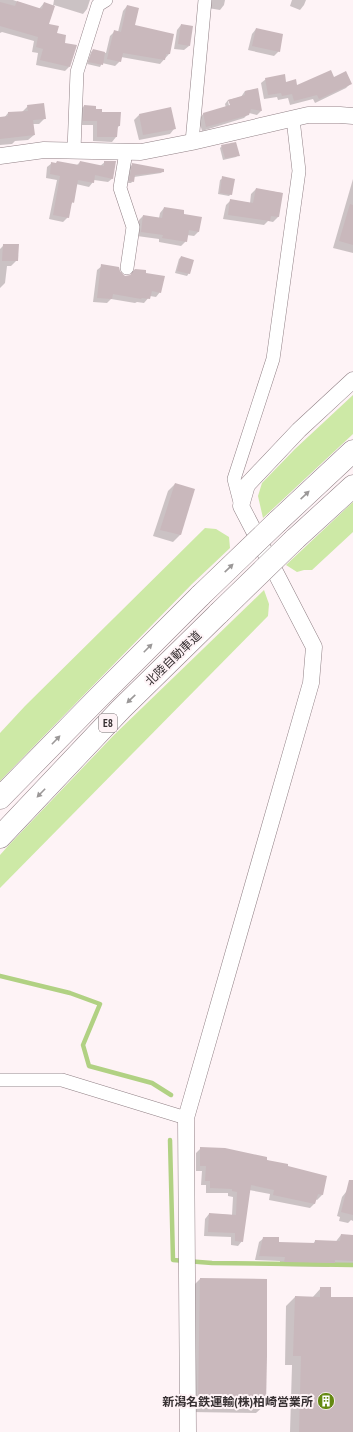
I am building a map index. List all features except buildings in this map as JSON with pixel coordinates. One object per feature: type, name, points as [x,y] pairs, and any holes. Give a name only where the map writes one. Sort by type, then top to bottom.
[{"type":"highway","name":"北陸自動車道","points":[[0,798],[201,595],[353,451]]},
{"type":"highway","name":"北陸自動車道","points":[[0,837],[121,709],[294,540],[353,486]]},
{"type":"street","points":[[74,150],[77,72],[98,5],[106,0]]},
{"type":"street","points":[[192,142],[205,0]]},
{"type":"street","points":[[0,156],[44,150],[140,152],[192,142],[308,115],[353,116]]},
{"type":"street","points":[[188,1432],[186,1118],[311,683],[314,646],[241,506],[234,479],[273,359],[299,172],[292,119]]},
{"type":"street","points":[[126,152],[120,188],[133,227],[127,268]]},
{"type":"street","points":[[241,506],[247,485],[299,430],[353,380]]},
{"type":"street","points":[[0,1080],[62,1080],[186,1118]]},
{"type":"green space","points":[[353,395],[353,434],[263,518],[258,496],[262,483],[295,449]]},
{"type":"green space","points":[[353,502],[353,532],[312,570],[297,572],[286,565]]},
{"type":"green space","points":[[205,528],[216,529],[229,537],[230,548],[192,584],[0,781],[0,733],[25,706]]},
{"type":"green space","points":[[264,590],[269,604],[268,616],[0,888],[0,855],[114,735]]},
{"type":"waterway","points":[[0,976],[70,993],[100,1004],[83,1045],[89,1066],[152,1083],[171,1095]]},
{"type":"waterway","points":[[170,1140],[173,1260],[212,1263],[353,1265]]},
{"type":"place","name":"新潟名鉄運輸(株)柏崎営業所","points":[[326,1401]]}]
